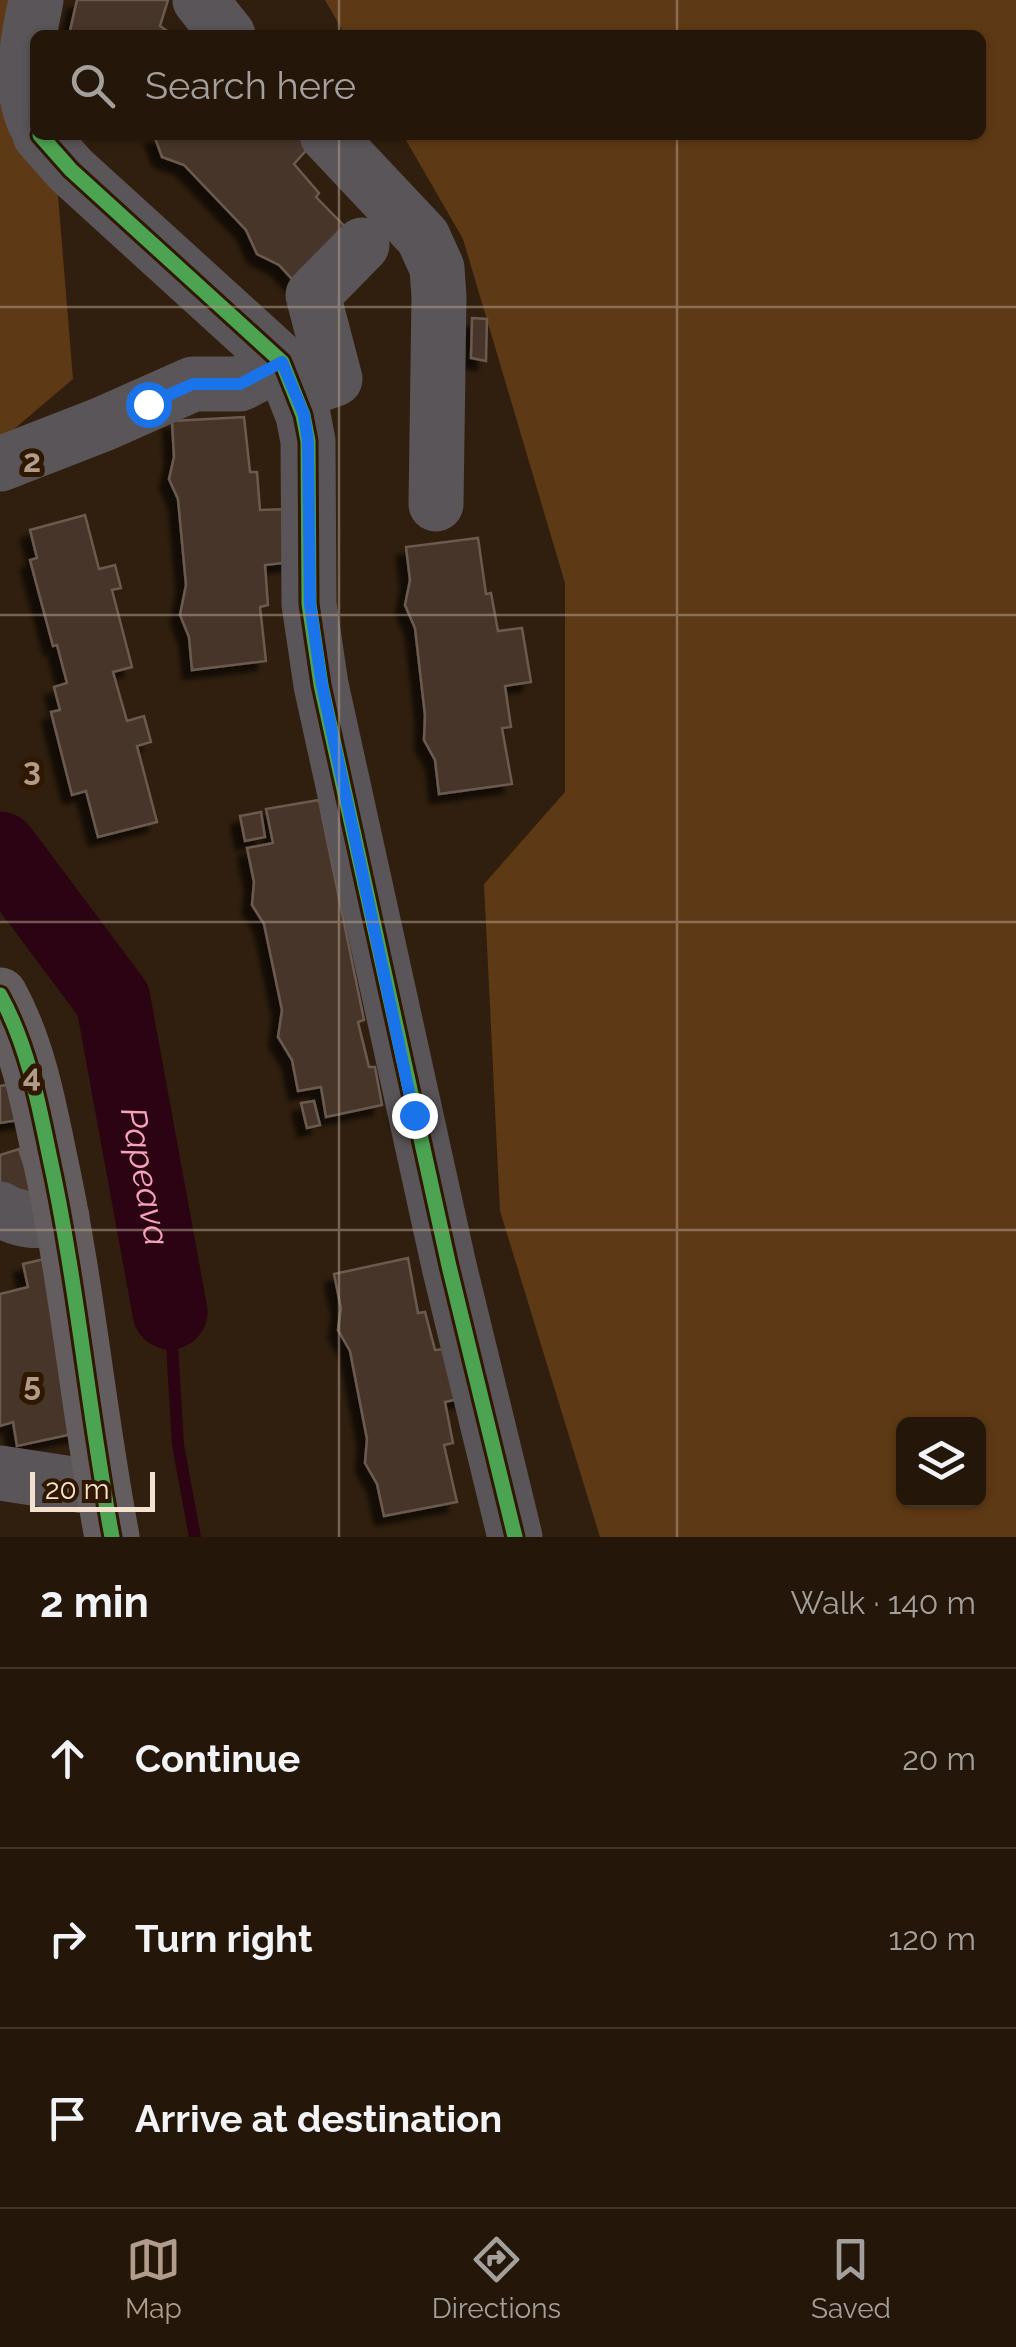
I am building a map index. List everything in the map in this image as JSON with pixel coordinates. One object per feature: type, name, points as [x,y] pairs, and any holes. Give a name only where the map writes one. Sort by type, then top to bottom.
[{"type":"main road","points":[[0,995],[14,1019],[36,1092],[26,1224],[74,1283],[107,1511]]},
{"type":"street","points":[[32,30],[36,0]]},
{"type":"street","points":[[200,0],[224,30]]},
{"type":"street","points":[[30,42],[24,84],[30,112]]},
{"type":"street","points":[[44,140],[288,378],[304,415],[308,441],[310,604],[322,685],[448,1266],[515,1537]]},
{"type":"street","points":[[332,140],[422,236],[436,268],[436,504]]},
{"type":"street","points":[[0,464],[193,384],[336,379],[314,296],[362,245]]},
{"type":"street","points":[[0,1474],[85,1486],[107,1511]]},
{"type":"shaded area","points":[[0,0],[42,0],[44,30],[30,30],[30,140],[53,140],[73,379],[0,441]]},
{"type":"shaded area","points":[[325,0],[1016,0],[1016,1537],[600,1537],[500,1211],[484,884],[565,792],[565,583],[463,239],[406,140],[986,140],[986,30],[342,30]]},
{"type":"building","points":[[77,0],[168,0],[160,26],[166,30],[70,30]]},
{"type":"building","points":[[156,140],[306,140],[311,145],[294,164],[319,193],[316,197],[353,235],[302,290],[279,265],[257,254],[246,230],[184,165],[162,157]]},
{"type":"building","points":[[472,318],[487,319],[486,361],[471,358]]},
{"type":"building","points":[[244,417],[250,472],[257,472],[260,510],[289,509],[292,562],[265,565],[268,605],[260,607],[266,661],[192,670],[189,637],[180,615],[186,585],[178,499],[169,479],[174,457],[172,421]]},
{"type":"building","points":[[85,515],[99,569],[115,565],[121,588],[112,590],[132,667],[113,672],[127,721],[144,716],[151,742],[137,746],[157,822],[98,837],[86,791],[72,795],[51,712],[60,710],[54,687],[67,683],[30,560],[37,558],[30,530]]},
{"type":"building","points":[[478,538],[486,594],[491,593],[498,631],[522,628],[531,682],[505,686],[511,727],[502,728],[512,784],[439,794],[435,760],[424,740],[415,628],[405,605],[410,580],[406,547]]},
{"type":"building","points":[[319,800],[364,1020],[358,1022],[369,1067],[375,1067],[382,1105],[326,1117],[321,1087],[298,1091],[292,1060],[278,1037],[282,1010],[264,924],[252,905],[254,882],[247,848],[273,843],[266,809]]},
{"type":"building","points":[[261,812],[265,837],[245,841],[240,816]]},
{"type":"building","points":[[17,1083],[25,1119],[0,1123],[0,1086]]},
{"type":"building","points":[[314,1101],[320,1125],[307,1128],[301,1103]]},
{"type":"building","points":[[19,1149],[34,1194],[0,1184],[0,1155]]},
{"type":"building","points":[[57,1256],[86,1431],[17,1446],[13,1422],[0,1426],[0,1294],[28,1287],[23,1264]]},
{"type":"building","points":[[408,1258],[418,1313],[425,1312],[435,1350],[458,1348],[467,1397],[445,1402],[453,1443],[444,1445],[457,1502],[384,1516],[377,1484],[365,1463],[367,1439],[350,1351],[338,1330],[341,1308],[334,1274]]},
{"type":"waterway","name":"Papeava","points":[[0,849],[113,1000],[170,1312]]},
{"type":"waterway","name":"Papeava","points":[[170,1312],[178,1445],[195,1537]]},
{"type":"cycle path","points":[[44,140],[71,170],[282,362],[303,415],[308,441],[309,604],[321,685],[449,1266],[515,1537]]},
{"type":"cycle path","points":[[0,995],[24,1053],[45,1134],[112,1537]]},
{"type":"route","points":[[148,404],[193,384],[240,384],[282,362],[304,415],[308,441],[310,604],[322,685],[414,1115]]}]
